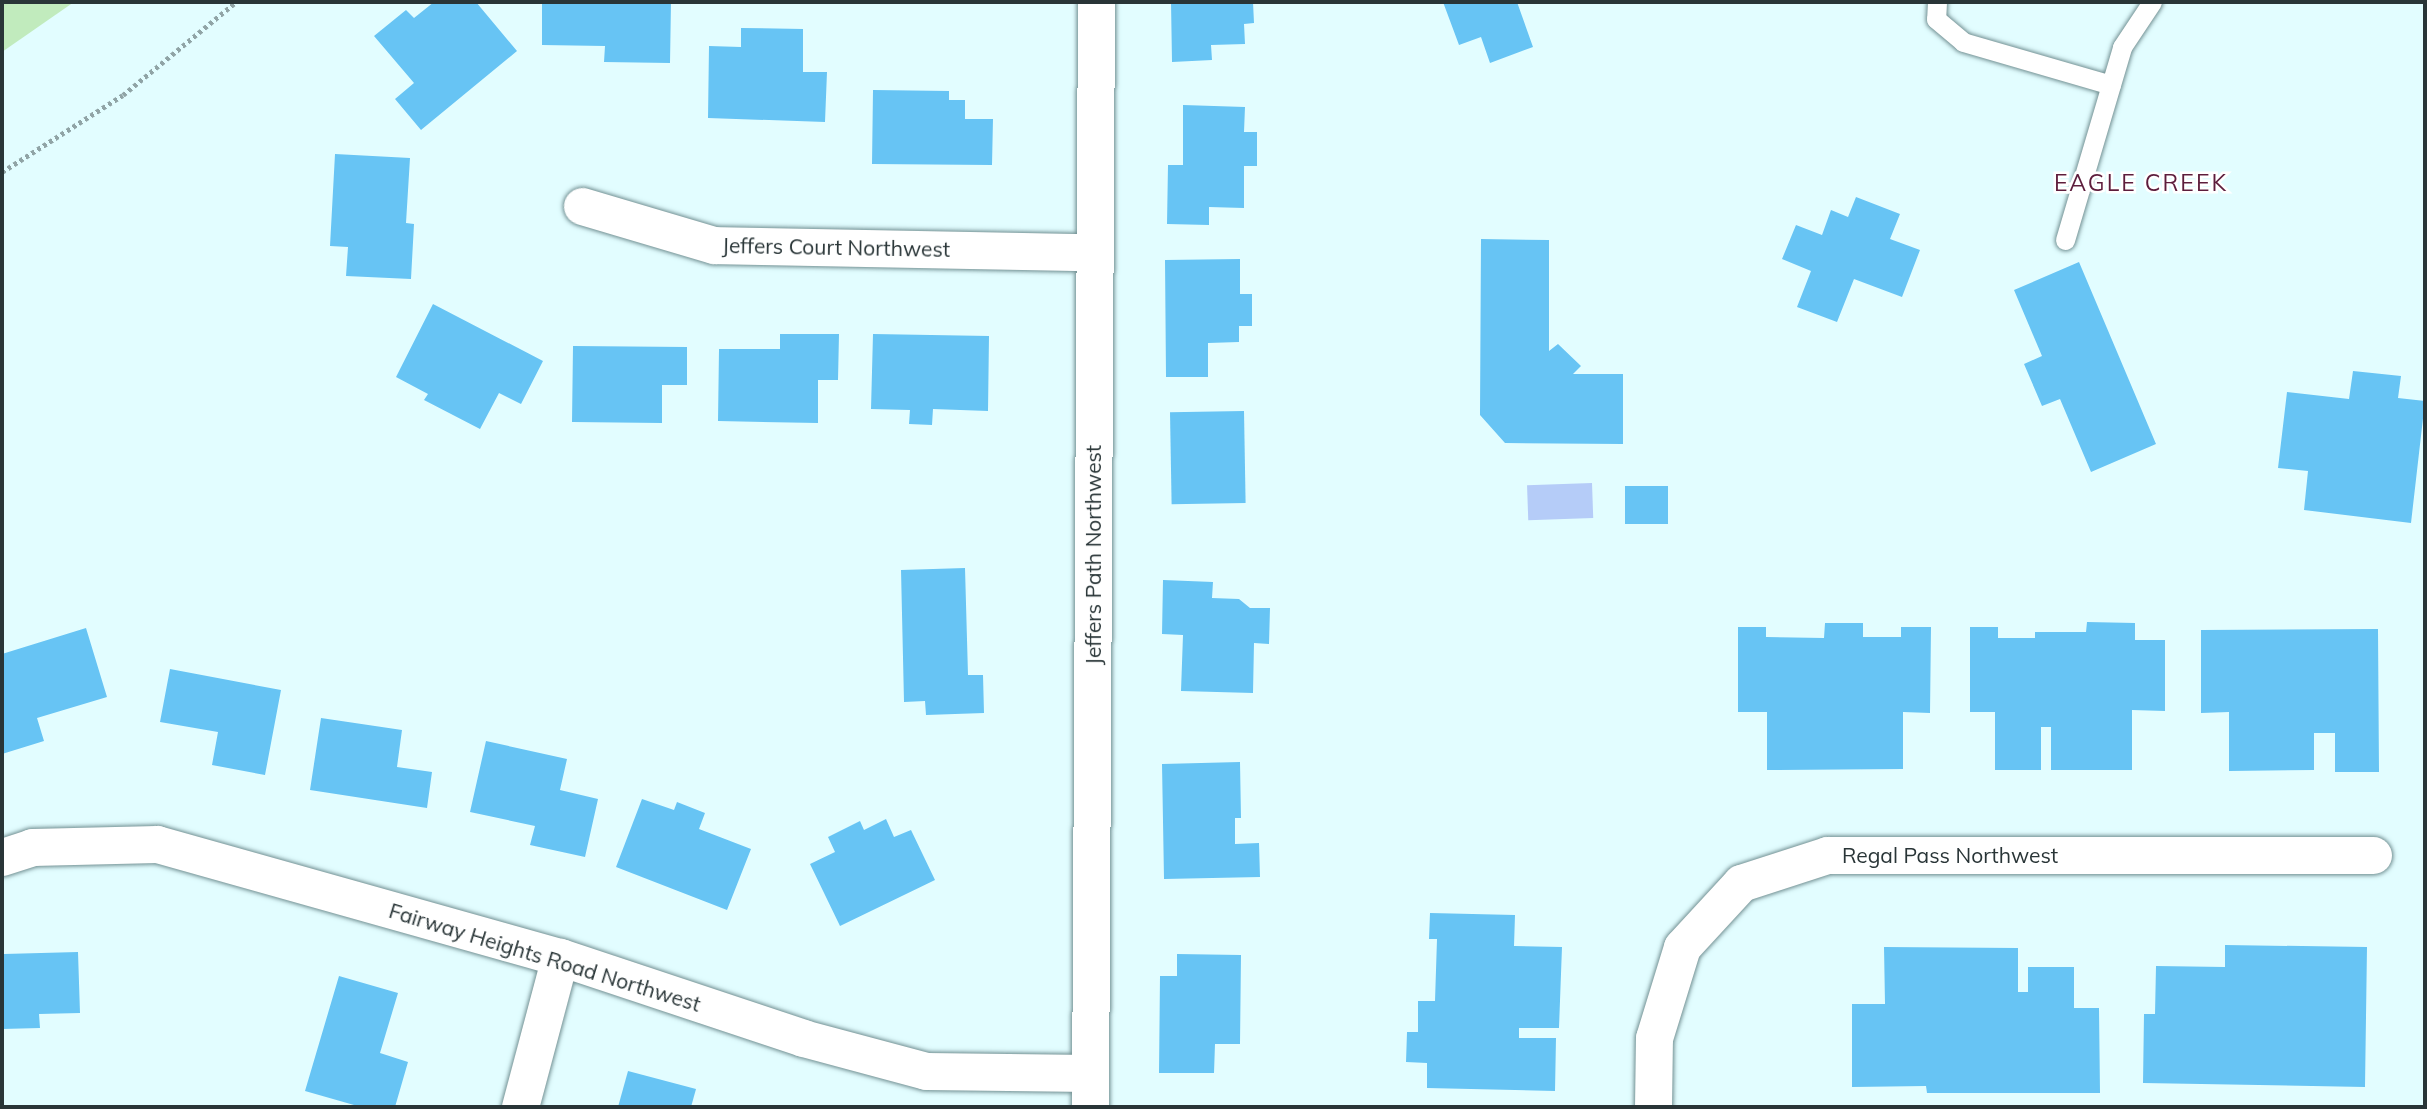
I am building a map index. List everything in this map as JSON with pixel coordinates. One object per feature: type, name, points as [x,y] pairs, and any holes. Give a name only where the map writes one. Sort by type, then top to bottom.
[{"type":"street","name":"Jeffers Path Northwest","points":[[1090,1090],[1096,2]]},
{"type":"street","name":"Jeffers Court Northwest","points":[[582,206],[714,245],[1095,252]]},
{"type":"street","name":"Fairway Heights Road Northwest","points":[[2,857],[32,847],[157,844],[560,957],[803,1038],[926,1071],[1090,1090]]},
{"type":"street","name":"Regal Pass Northwest","points":[[1653,1107],[1654,1038],[1682,947],[1741,883],[1827,855],[2372,855]]},
{"type":"street","points":[[520,1107],[560,957]]},
{"type":"lane","points":[[1937,2],[1936,19],[1963,41],[2111,85]]},
{"type":"lane","points":[[2065,240],[2122,47],[2152,2]]},
{"type":"path","points":[[2,172],[123,95],[236,2]]},
{"type":"green space","points":[[2,2],[74,2],[2,52]]},
{"type":"water","points":[[1592,483],[1593,518],[1528,520],[1527,485]]},
{"type":"building","points":[[434,2],[476,2],[517,51],[421,130],[395,99],[414,83],[374,36],[406,10],[414,18]]},
{"type":"building","points":[[542,2],[671,2],[670,63],[604,62],[605,46],[542,45]]},
{"type":"building","points":[[1171,2],[1253,2],[1254,23],[1244,24],[1245,44],[1211,45],[1212,60],[1172,62]]},
{"type":"building","points":[[1443,2],[1517,2],[1533,47],[1490,63],[1481,37],[1459,45]]},
{"type":"building","points":[[741,28],[803,29],[803,72],[827,72],[825,122],[708,118],[709,46],[741,47]]},
{"type":"building","points":[[873,90],[949,91],[949,100],[965,100],[965,119],[993,119],[992,165],[872,164]]},
{"type":"building","points":[[1183,105],[1245,107],[1244,132],[1257,132],[1257,166],[1244,166],[1244,208],[1209,207],[1209,225],[1167,224],[1168,165],[1183,165]]},
{"type":"building","points":[[335,154],[410,158],[406,223],[414,224],[411,279],[346,276],[348,247],[330,246]]},
{"type":"building","points":[[1856,197],[1900,214],[1890,239],[1920,250],[1902,297],[1854,279],[1837,322],[1797,307],[1811,271],[1782,259],[1796,225],[1822,235],[1831,210],[1848,217]]},
{"type":"building","points":[[1481,239],[1549,240],[1549,351],[1558,344],[1581,366],[1573,374],[1623,374],[1623,444],[1505,443],[1480,415]]},
{"type":"building","points":[[1240,259],[1240,294],[1252,294],[1252,326],[1239,326],[1239,342],[1208,343],[1208,377],[1166,377],[1165,260]]},
{"type":"building","points":[[2079,262],[2156,444],[2091,472],[2060,399],[2042,406],[2024,364],[2042,356],[2014,290]]},
{"type":"building","points":[[433,304],[543,361],[521,404],[499,393],[480,429],[424,400],[428,394],[396,377]]},
{"type":"building","points":[[780,334],[839,334],[838,380],[818,380],[818,423],[718,421],[719,349],[780,349]]},
{"type":"building","points":[[873,334],[989,336],[988,411],[933,409],[932,425],[909,424],[910,410],[871,409]]},
{"type":"building","points":[[573,346],[687,347],[687,385],[662,385],[662,423],[572,422]]},
{"type":"building","points":[[2353,371],[2401,376],[2398,398],[2425,401],[2411,523],[2304,510],[2308,471],[2278,468],[2287,392],[2349,399]]},
{"type":"building","points":[[1244,411],[1246,503],[1172,504],[1170,412]]},
{"type":"building","points":[[1625,486],[1668,486],[1668,524],[1625,524]]},
{"type":"building","points":[[965,568],[968,675],[983,675],[984,713],[926,715],[925,701],[904,702],[901,570]]},
{"type":"building","points":[[1163,580],[1213,582],[1212,598],[1239,599],[1250,608],[1270,608],[1269,644],[1254,643],[1253,693],[1181,691],[1183,635],[1162,634]]},
{"type":"building","points":[[2087,622],[2135,623],[2135,640],[2165,640],[2165,711],[2132,710],[2132,770],[2051,770],[2051,727],[2041,727],[2041,770],[1995,770],[1995,712],[1970,712],[1970,627],[1998,627],[1998,638],[2035,638],[2035,632],[2086,632]]},
{"type":"building","points":[[1825,623],[1863,623],[1863,637],[1901,637],[1901,627],[1931,627],[1930,713],[1903,712],[1903,769],[1767,770],[1767,712],[1738,712],[1738,627],[1766,627],[1766,637],[1824,638]]},
{"type":"building","points":[[86,628],[107,697],[37,718],[44,741],[2,754],[2,654]]},
{"type":"building","points":[[2378,629],[2379,772],[2335,772],[2335,733],[2314,733],[2314,770],[2229,771],[2229,712],[2201,713],[2201,630]]},
{"type":"building","points":[[170,669],[281,690],[265,775],[212,765],[218,732],[160,722]]},
{"type":"building","points":[[321,718],[402,730],[397,767],[432,772],[427,808],[310,790]]},
{"type":"building","points":[[486,741],[567,759],[560,790],[598,799],[585,857],[530,845],[535,826],[470,812]]},
{"type":"building","points":[[1240,762],[1241,818],[1235,818],[1235,844],[1259,843],[1260,877],[1164,879],[1162,764]]},
{"type":"building","points":[[642,799],[674,810],[677,802],[705,813],[699,829],[751,849],[727,910],[616,867]]},
{"type":"building","points":[[886,819],[894,837],[911,830],[935,880],[840,926],[810,864],[835,852],[828,837],[860,821],[864,830]]},
{"type":"building","points":[[1430,913],[1515,915],[1514,946],[1562,947],[1559,1028],[1519,1028],[1519,1038],[1556,1038],[1555,1091],[1427,1088],[1427,1063],[1406,1062],[1407,1032],[1418,1032],[1418,1001],[1435,1001],[1437,939],[1429,939]]},
{"type":"building","points":[[2225,945],[2367,947],[2365,1087],[2143,1083],[2144,1014],[2155,1014],[2156,966],[2225,967]]},
{"type":"building","points":[[1884,947],[2018,948],[2018,992],[2028,992],[2028,967],[2074,967],[2074,1008],[2099,1008],[2100,1093],[1927,1093],[1926,1086],[1852,1087],[1852,1004],[1885,1004]]},
{"type":"building","points":[[78,952],[80,1013],[39,1014],[40,1028],[2,1029],[4,954]]},
{"type":"building","points":[[1177,954],[1241,955],[1240,1044],[1215,1044],[1214,1073],[1159,1073],[1160,976],[1177,976]]},
{"type":"building","points":[[339,976],[398,993],[380,1053],[408,1062],[395,1107],[361,1107],[305,1091]]},
{"type":"building","points":[[628,1071],[696,1089],[691,1107],[618,1107]]},
{"type":"district","name":"EAGLE CREEK","points":[[2141,183]]}]
